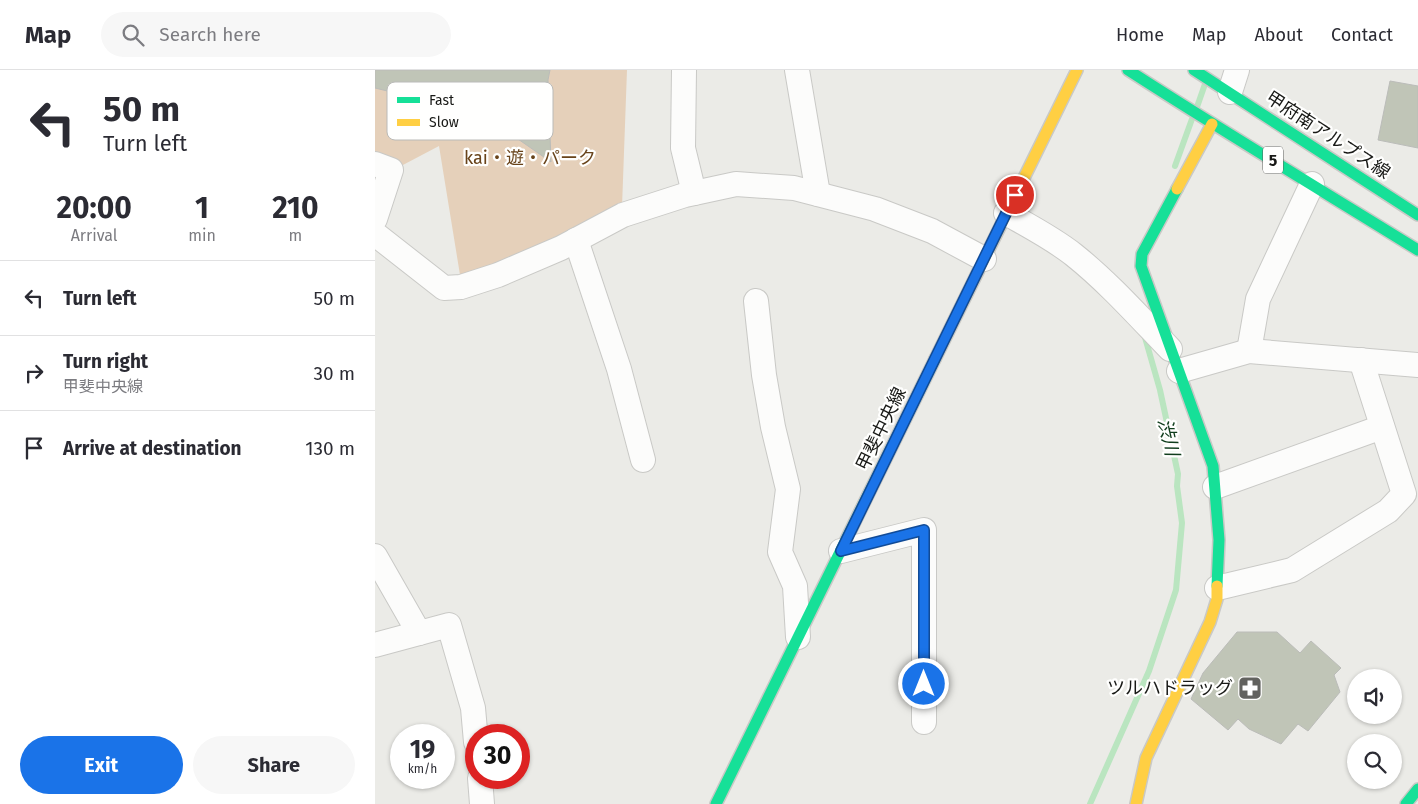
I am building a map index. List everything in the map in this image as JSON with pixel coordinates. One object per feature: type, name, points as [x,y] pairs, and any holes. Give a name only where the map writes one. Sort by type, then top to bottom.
[{"type":"main road","name":"甲斐中央線","points":[[716,804],[1077,70]]},
{"type":"main road","name":"5","points":[[1128,70],[1212,124],[1418,250]]},
{"type":"main road","name":"甲府南アルプス線","points":[[1193,70],[1233,81],[1418,214]]},
{"type":"main road","points":[[1136,804],[1146,758],[1210,622],[1217,599],[1219,540],[1213,466],[1141,266],[1142,254],[1212,124]]},
{"type":"main road","points":[[1406,804],[1418,790]]},
{"type":"street","points":[[684,70],[683,148],[694,193]]},
{"type":"street","points":[[797,70],[818,194]]},
{"type":"street","points":[[375,164],[391,170],[375,219]]},
{"type":"street","points":[[375,234],[444,288],[461,287],[498,275],[561,248],[623,215],[694,193],[736,184],[794,188],[875,209],[932,231],[984,259]]},
{"type":"street","points":[[1249,351],[1258,299],[1312,184]]},
{"type":"street","points":[[1006,213],[1074,254],[1112,289],[1175,360],[1249,351],[1418,365]]},
{"type":"street","points":[[576,240],[619,369],[643,460]]},
{"type":"street","points":[[756,301],[764,375],[773,427],[788,489],[780,552],[795,586],[798,637]]},
{"type":"street","points":[[1217,588],[1292,570],[1388,511],[1403,494],[1361,360]]},
{"type":"street","points":[[1215,487],[1382,427]]},
{"type":"street","points":[[841,551],[924,530],[924,722]]},
{"type":"street","points":[[375,556],[419,633]]},
{"type":"street","points":[[375,645],[449,625],[473,708],[474,724]]},
{"type":"street","points":[[481,789],[482,804]]},
{"type":"green space","name":"kai・遊・パーク","points":[[375,70],[627,70],[622,207],[554,245],[461,281],[439,146],[401,166],[375,158]]},
{"type":"building","points":[[375,70],[550,70],[548,82],[387,82],[387,91],[375,88]]},
{"type":"building","points":[[1390,81],[1418,86],[1418,148],[1378,140]]},
{"type":"building","points":[[519,140],[550,140],[551,162]]},
{"type":"building","points":[[1237,632],[1277,632],[1300,653],[1311,641],[1341,668],[1334,675],[1340,692],[1308,731],[1298,724],[1281,744],[1249,729],[1238,719],[1228,730],[1191,699],[1203,673]]},
{"type":"waterway","name":"渋川","points":[[1197,107],[1205,84]]},
{"type":"waterway","name":"渋川","points":[[1175,166],[1192,119]]},
{"type":"waterway","name":"渋川","points":[[1090,804],[1149,671],[1176,590],[1182,523],[1177,486],[1178,474],[1160,390],[1144,334]]},
{"type":"traffic: fast","points":[[1128,70],[1418,250]]},
{"type":"traffic: fast","points":[[1194,70],[1418,215]]},
{"type":"traffic: fast","points":[[1177,189],[1142,254],[1141,266],[1213,466],[1219,540],[1217,586]]},
{"type":"traffic: fast","points":[[716,804],[935,359]]},
{"type":"traffic: fast","points":[[1406,804],[1418,789]]},
{"type":"traffic: slow","points":[[935,359],[1077,70]]},
{"type":"traffic: slow","points":[[1177,189],[1212,124]]},
{"type":"traffic: slow","points":[[1136,804],[1146,758],[1210,622],[1217,599],[1217,586]]},
{"type":"place","name":"ツルハドラッグ","points":[[1250,688]]},
{"type":"route","points":[[924,684],[924,530],[841,551],[1015,195]]}]
